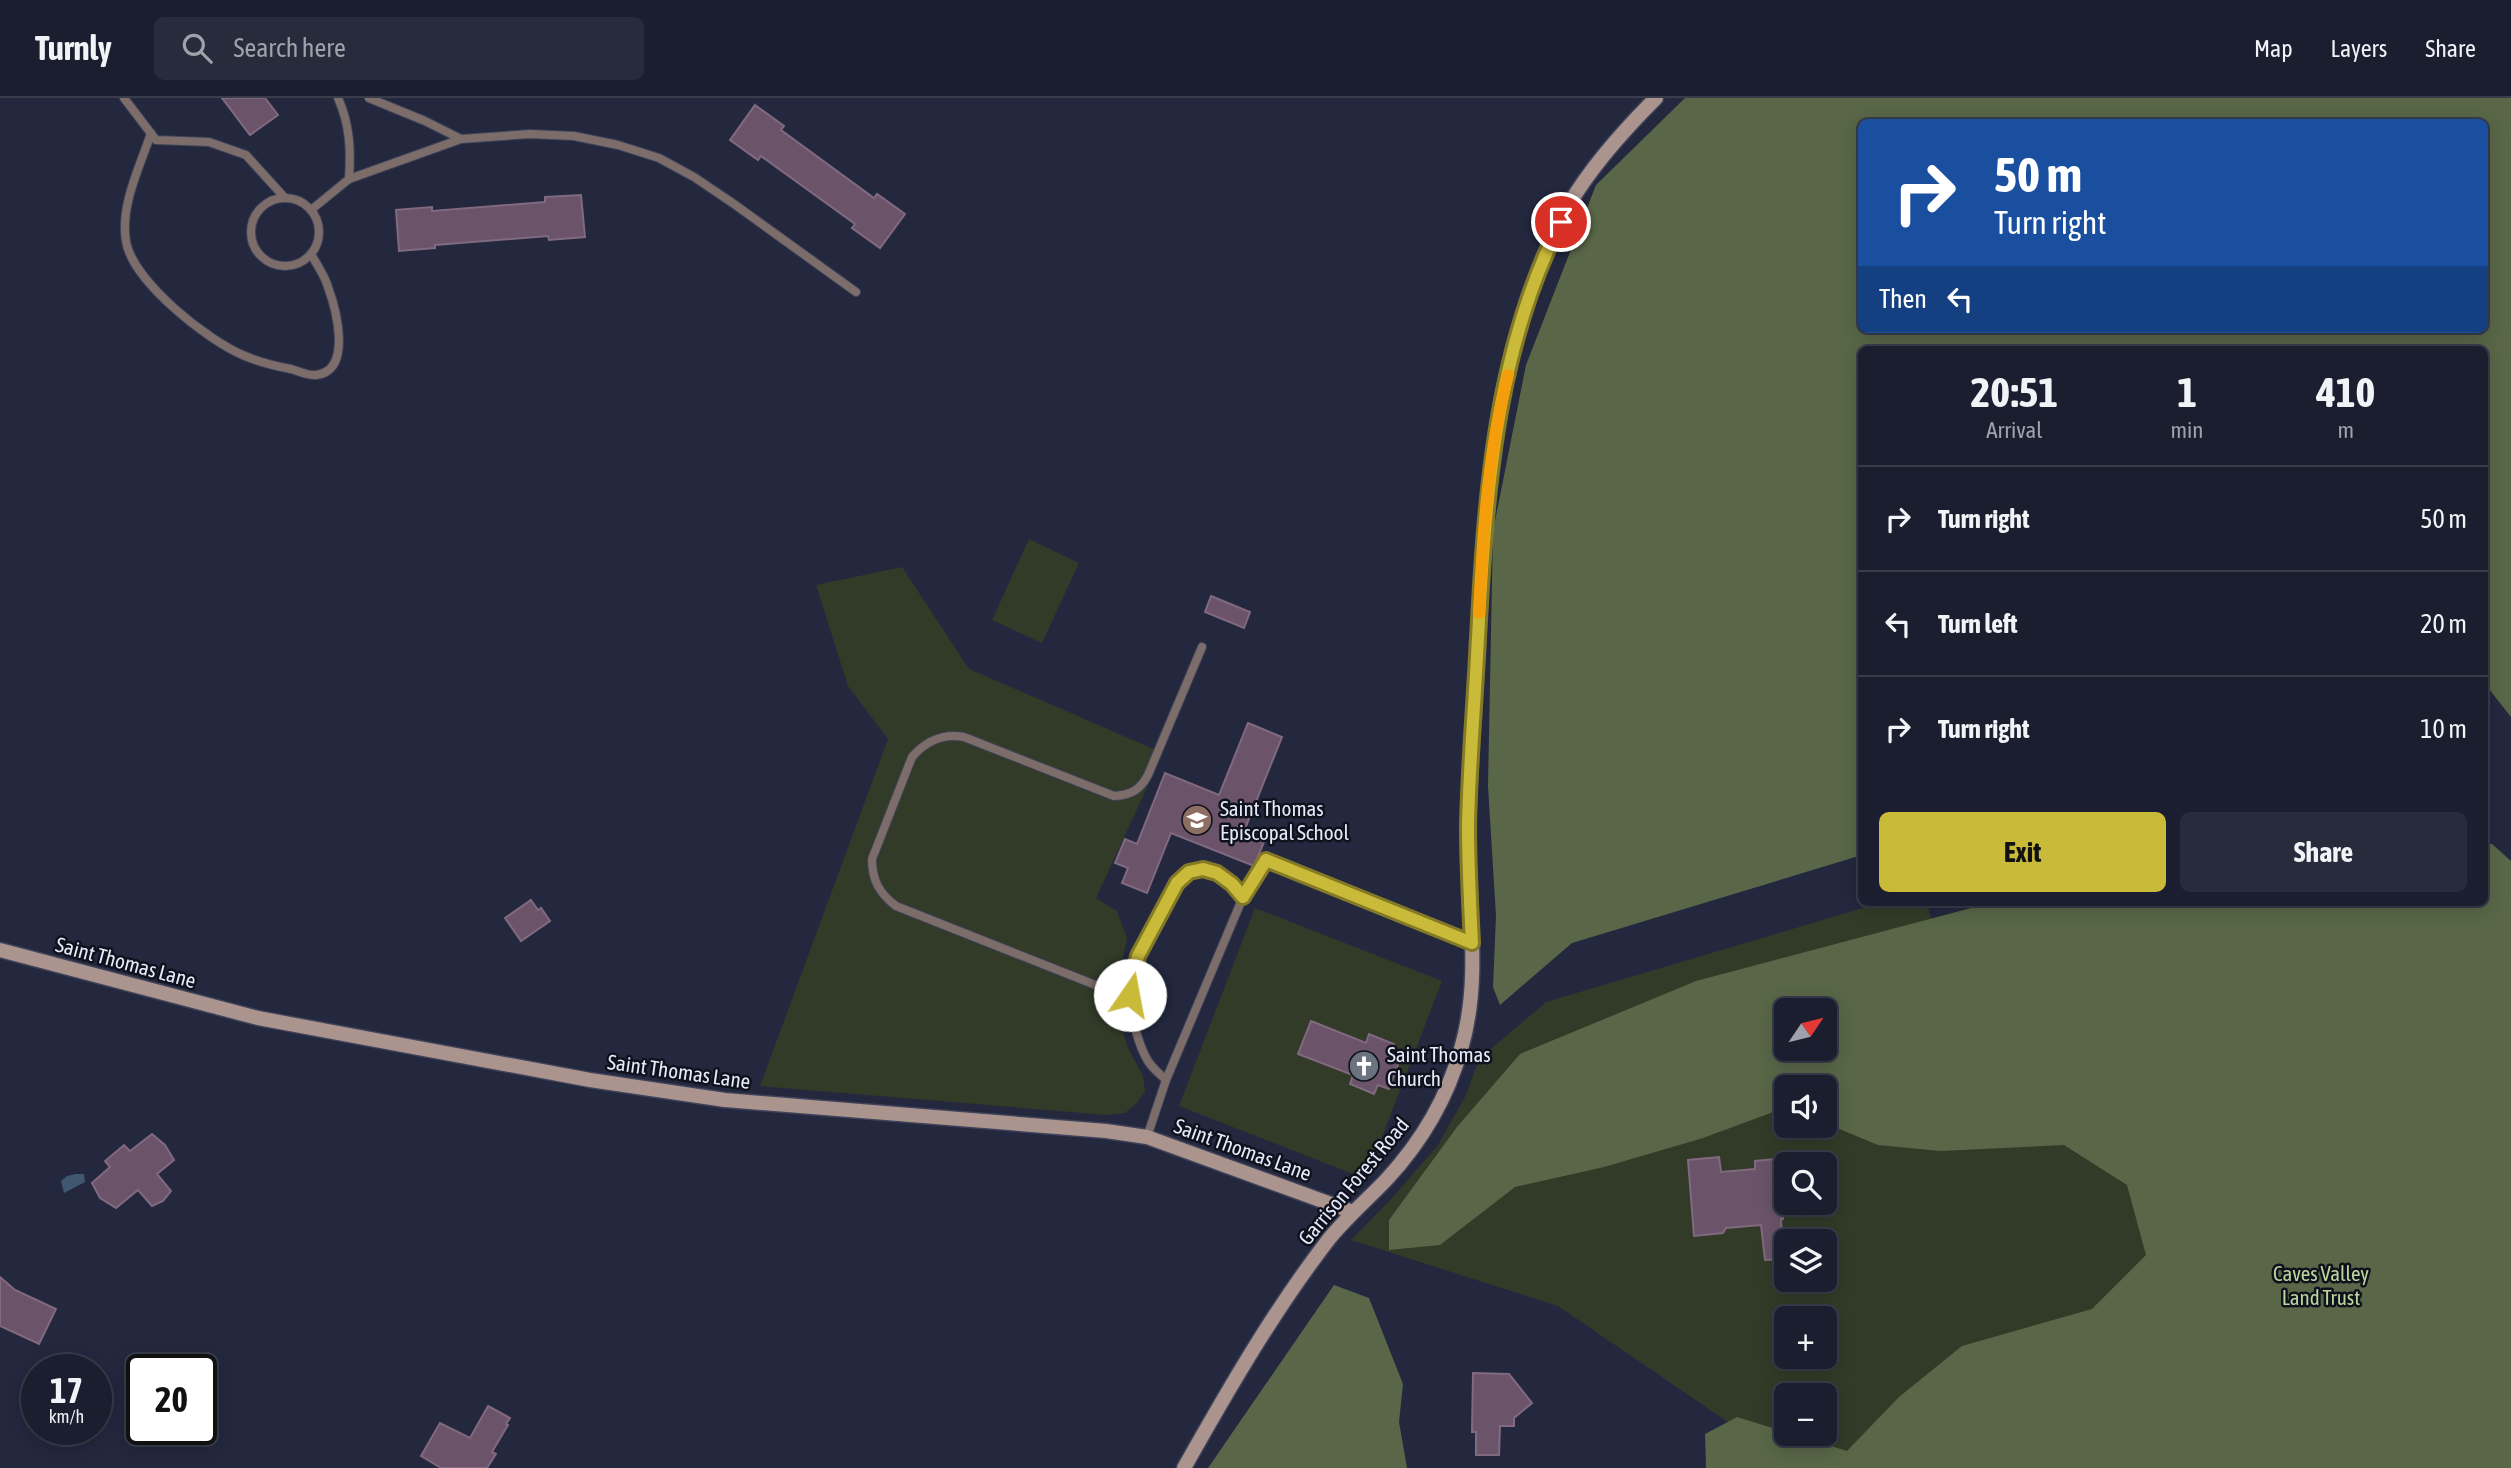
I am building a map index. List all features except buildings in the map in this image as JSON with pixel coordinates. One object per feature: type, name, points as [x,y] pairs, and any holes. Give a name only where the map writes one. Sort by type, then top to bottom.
[{"type":"main road","name":"Garrison Forest Road","points":[[1184,1468],[1252,1352],[1301,1277],[1331,1236],[1411,1151],[1451,1082],[1471,1007],[1468,827],[1483,526],[1494,443],[1506,382],[1535,280],[1571,202],[1597,163],[1656,98]]},
{"type":"main road","name":"Saint Thomas Lane","points":[[0,950],[258,1018],[657,1091],[725,1100],[1106,1131],[1147,1137],[1353,1213]]},
{"type":"lane","points":[[124,98],[156,140],[209,142],[246,155],[285,198]]},
{"type":"lane","points":[[338,98],[349,134],[349,179]]},
{"type":"lane","points":[[369,98],[460,139]]},
{"type":"lane","points":[[151,133],[124,216],[126,243],[135,264],[160,295],[204,333],[244,356],[278,366],[316,375],[332,368],[340,353],[336,322],[328,285],[311,254]]},
{"type":"lane","points":[[312,210],[349,179],[460,139],[530,134],[573,136],[618,145],[659,158],[694,177],[856,292]]},
{"type":"lane","points":[[285,198],[303,203],[312,210],[318,224],[318,242],[311,254],[288,266],[274,265],[263,258],[253,244],[251,224],[264,204],[285,198]]},
{"type":"lane","points":[[1130,995],[1108,990],[896,906],[877,887],[872,875],[872,859],[912,757],[921,747],[944,736],[964,737],[1114,796],[1136,792],[1148,775],[1202,647]]},
{"type":"lane","points":[[1147,1137],[1166,1080],[1243,897],[1266,860],[1472,943]]},
{"type":"lane","points":[[1166,1080],[1148,1061],[1137,1032],[1130,995],[1138,956],[1177,883],[1189,872],[1203,869],[1217,873],[1243,897]]},
{"type":"green space","points":[[1685,98],[2511,98],[2511,717],[2488,688],[2488,346],[1858,346],[1858,856],[1572,943],[1500,1005],[1493,987],[1496,916],[1488,786],[1493,531],[1526,365],[1596,185]]},
{"type":"green space","points":[[1029,539],[1079,563],[1042,643],[992,620]]},
{"type":"green space","points":[[902,567],[969,669],[1163,753],[1096,898],[1117,911],[1127,938],[1118,982],[1118,1017],[1128,1048],[1143,1076],[1145,1092],[1125,1113],[1107,1115],[760,1086],[888,739],[848,686],[816,585]]},
{"type":"green space","name":"Caves Valley Land Trust","points":[[2488,843],[2492,844],[2511,861],[2511,1468],[1706,1468],[1705,1434],[1737,1417],[1774,1428],[1774,1446],[1831,1446],[1847,1451],[1899,1397],[1962,1346],[2092,1309],[2146,1255],[2127,1185],[2064,1145],[1940,1151],[1878,1145],[1837,1128],[1837,1075],[1774,1075],[1774,1112],[1703,1138],[1604,1167],[1515,1187],[1440,1245],[1389,1250],[1389,1220],[1457,1127],[1520,1054],[1696,981],[1979,906],[2488,906]]},
{"type":"green space","name":"Caves Valley Land Trust","points":[[1870,906],[1928,906],[1991,1138],[2511,1081],[2511,1468],[1795,1468],[1558,1306],[1351,1240],[1438,1145],[1466,1095],[1479,1059],[1546,1002]]},
{"type":"green space","points":[[1255,908],[1442,981],[1366,1179],[1179,1106]],"holes":[[[1311,1021],[1366,1043],[1370,1034],[1394,1043],[1391,1053],[1401,1057],[1389,1089],[1378,1085],[1374,1094],[1350,1085],[1353,1075],[1298,1054]]]},
{"type":"green space","points":[[1334,1285],[1369,1298],[1403,1384],[1399,1422],[1407,1468],[1208,1468]]},
{"type":"water","points":[[76,1174],[84,1174],[85,1182],[64,1193],[61,1181]]},
{"type":"slow traffic","points":[[1479,613],[1483,526],[1494,443],[1508,375]]},
{"type":"place","name":"Saint Thomas Episcopal School","points":[[1197,820]]},
{"type":"place","name":"Saint Thomas Church","points":[[1364,1066]]},
{"type":"route","points":[[1130,995],[1138,956],[1177,883],[1189,872],[1203,869],[1217,873],[1243,897],[1266,860],[1472,943],[1468,827],[1483,526],[1494,443],[1519,330],[1535,280],[1561,222]]}]
